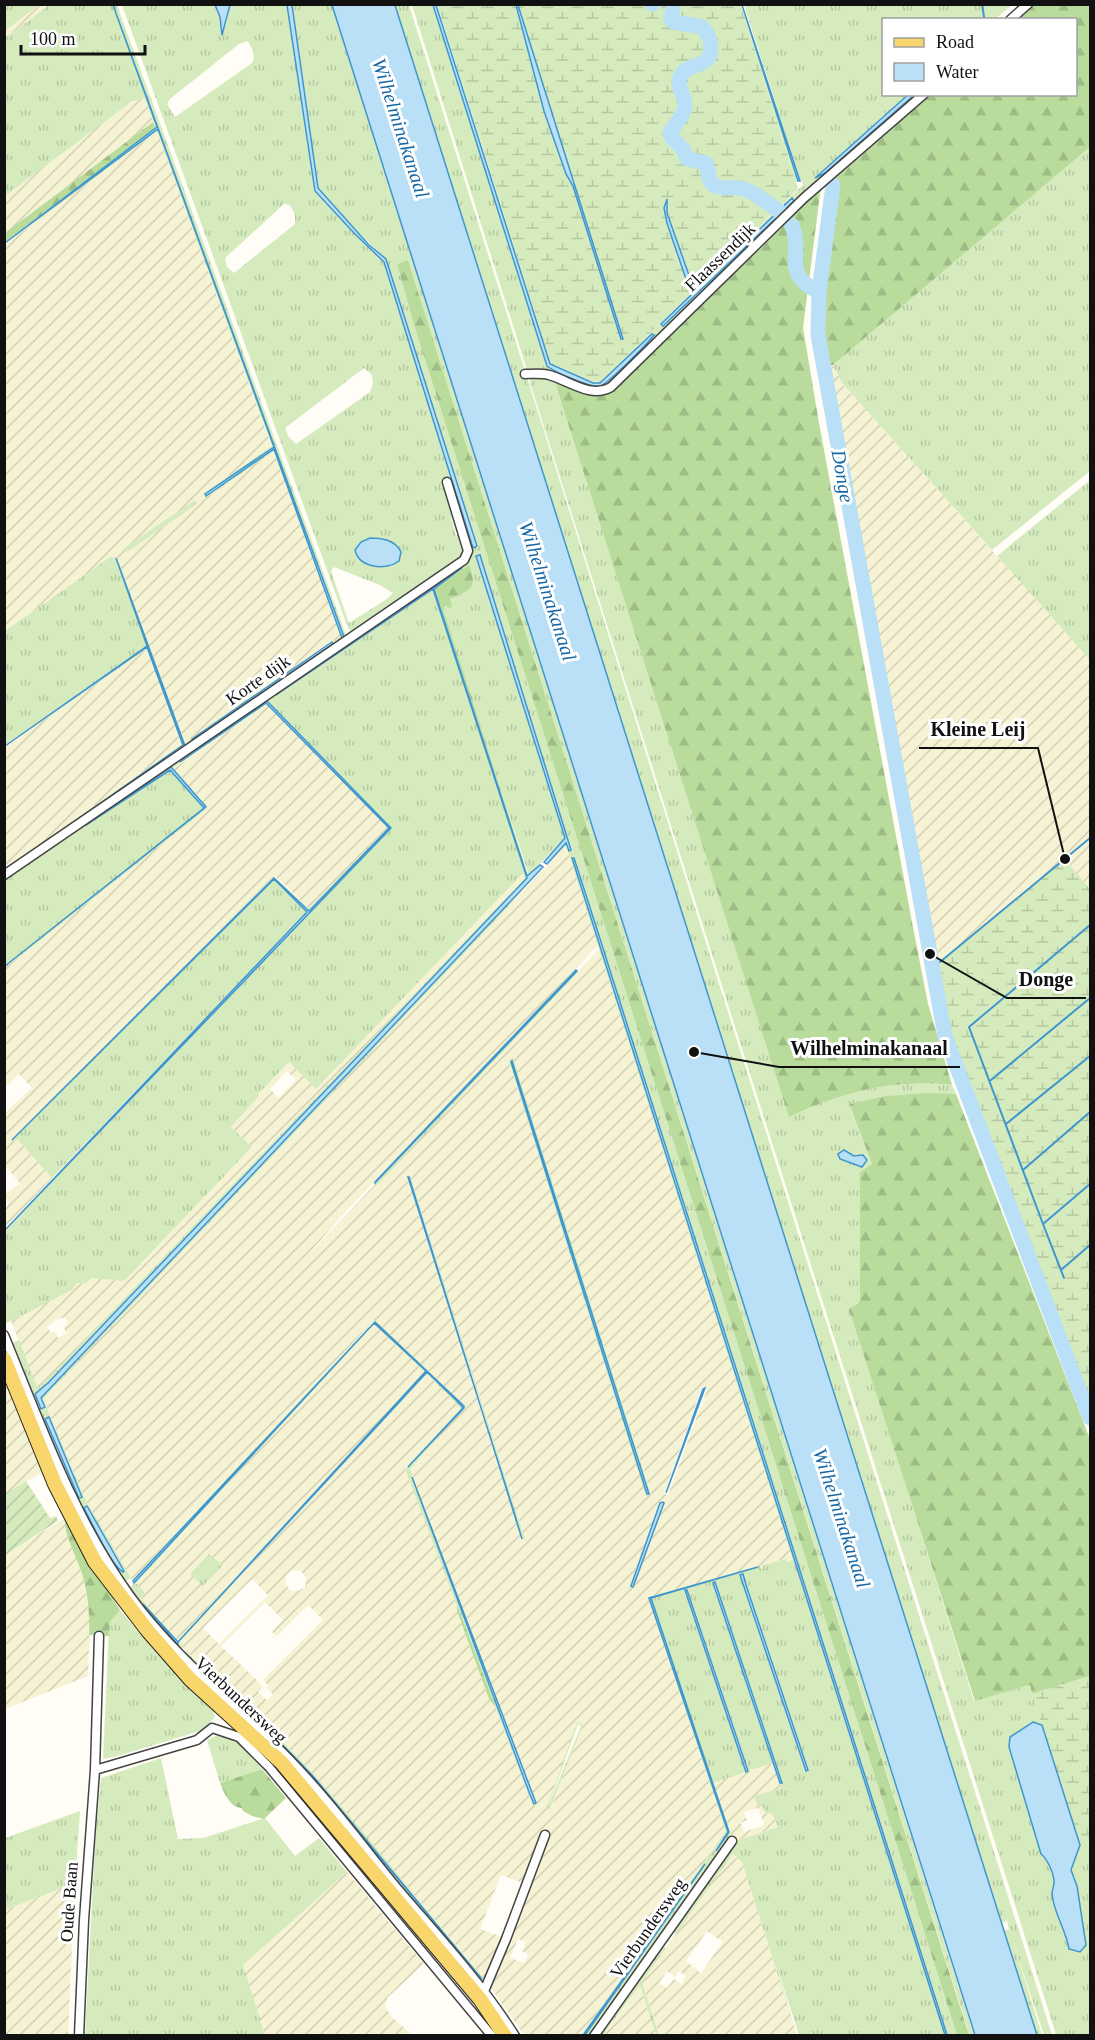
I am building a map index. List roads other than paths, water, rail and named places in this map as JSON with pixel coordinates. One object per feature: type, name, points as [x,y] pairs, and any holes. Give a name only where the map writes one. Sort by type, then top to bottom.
[{"type":"main road","name":"Vierbundersweg","points":[[4,1359],[55,1484],[95,1562],[148,1632],[190,1679],[281,1762],[479,2000],[505,2036]]},
{"type":"street","points":[[1012,18],[1028,4]]},
{"type":"street","name":"Flaassendijk","points":[[525,374],[551,376],[590,391],[600,391],[611,387],[802,200],[922,96]]},
{"type":"street","name":"Korte dijk","points":[[4,875],[464,560],[468,551],[447,482]]},
{"type":"street","name":"Vierbundersweg","points":[[4,1335],[59,1471],[99,1549],[131,1597],[178,1654],[290,1760],[479,2000],[492,2036]]},
{"type":"street","name":"Oude Baan","points":[[79,2036],[84,1920],[95,1770],[99,1636]]},
{"type":"street","name":"Vierbundersweg","points":[[95,1770],[197,1740],[208,1730],[215,1729],[239,1737],[269,1767],[479,2000],[515,2036]]},
{"type":"street","points":[[479,2000],[545,1835]]},
{"type":"street","name":"Vierbundersweg","points":[[594,2036],[732,1841]]},
{"type":"water","points":[[113,5],[344,637],[342,638],[274,449],[206,496],[205,494],[274,447],[158,129],[5,243],[157,127]]},
{"type":"water","points":[[215,5],[230,5],[222,35],[220,17]]},
{"type":"water","points":[[287,5],[292,5],[318,188],[368,244],[386,259],[477,546],[473,548],[384,262],[315,191]]},
{"type":"water","points":[[332,5],[395,5],[1037,2035],[975,2035]]},
{"type":"water","points":[[433,5],[436,5],[550,364],[593,383],[600,383],[652,334],[654,335],[619,371],[600,386],[581,382],[547,366]]},
{"type":"water","points":[[516,5],[518,5],[623,339],[621,339],[573,186],[566,174],[544,111]]},
{"type":"water","points":[[742,5],[800,181],[798,181]]},
{"type":"water","points":[[907,96],[913,96],[825,173],[815,178]]},
{"type":"water","points":[[792,198],[794,201],[663,326],[661,324]]},
{"type":"water","points":[[667,199],[667,213],[691,281],[690,284],[687,282],[667,223],[664,208]]},
{"type":"water","points":[[370,538],[392,542],[401,552],[399,561],[380,567],[362,561],[355,550],[361,542]]},
{"type":"water","points":[[480,555],[571,850],[569,851],[566,843],[547,864],[544,862],[565,838],[476,556]]},
{"type":"water","points":[[116,558],[185,746],[85,814],[183,745],[147,647],[5,746],[147,646]]},
{"type":"water","points":[[462,568],[434,589],[527,876],[540,865],[543,867],[41,1398],[45,1407],[41,1409],[35,1394],[48,1383],[527,878],[433,589],[276,695]]},
{"type":"water","points":[[332,642],[333,644],[192,739]]},
{"type":"water","points":[[267,701],[391,828],[5,1230],[307,912],[274,879],[12,1140],[274,878],[309,911],[389,828],[266,703],[180,762]]},
{"type":"water","points":[[171,767],[206,807],[5,966],[204,808],[170,770],[86,825]]},
{"type":"water","points":[[572,858],[574,858],[595,923],[947,2035],[945,2035]]},
{"type":"water","points":[[577,971],[375,1183],[375,1182]]},
{"type":"water","points":[[512,1061],[649,1494],[646,1491]]},
{"type":"water","points":[[844,1150],[854,1156],[863,1155],[867,1160],[862,1167],[840,1159],[838,1154]]},
{"type":"water","points":[[408,1177],[409,1177],[482,1412]]},
{"type":"water","points":[[375,1322],[464,1406],[464,1408],[408,1467],[463,1408],[427,1372],[178,1642],[426,1371]]},
{"type":"water","points":[[369,1329],[134,1583],[133,1581]]},
{"type":"water","points":[[705,1388],[666,1493],[703,1389]]},
{"type":"water","points":[[482,1412],[514,1512],[522,1539]]},
{"type":"water","points":[[49,1417],[82,1497],[79,1498],[45,1419]]},
{"type":"water","points":[[412,1477],[536,1803],[534,1804],[529,1792]]},
{"type":"water","points":[[663,1502],[633,1587],[631,1586],[660,1503]]},
{"type":"water","points":[[87,1506],[123,1572],[102,1543],[84,1508]]},
{"type":"water","points":[[758,1567],[651,1598],[729,1832],[716,1851],[728,1832],[649,1598]]},
{"type":"water","points":[[743,1574],[808,1770],[806,1771],[740,1575]]},
{"type":"water","points":[[715,1582],[782,1783],[780,1783],[713,1583]]},
{"type":"water","points":[[685,1590],[687,1590],[748,1771],[746,1772]]},
{"type":"water","points":[[143,1604],[178,1642],[178,1645]]},
{"type":"water","points":[[1033,1722],[1042,1725],[1080,1845],[1071,1870],[1077,1886],[1086,1945],[1080,1952],[1069,1949],[1057,1915],[1052,1894],[1054,1882],[1052,1873],[1041,1854],[1009,1747],[1010,1737]]},
{"type":"water","points":[[267,1729],[313,1776],[482,1979],[305,1768]]},
{"type":"water","points":[[705,1864],[585,2035],[583,2035]]},
{"type":"waterway","name":"Donge","points":[[674,4],[671,19],[673,22],[702,27],[706,31],[711,48],[707,59],[683,72],[680,77],[679,84],[685,108],[670,133],[671,137],[683,149],[687,159],[706,163],[709,178],[714,185],[747,190],[780,212]]},
{"type":"waterway","points":[[982,4],[984,17]]},
{"type":"waterway","name":"Donge","points":[[833,185],[819,292],[818,335],[945,1036],[1090,1418]]},
{"type":"waterway","name":"Donge","points":[[792,225],[796,246],[796,271],[807,285],[819,292]]},
{"type":"waterway","points":[[940,962],[1090,838]]},
{"type":"waterway","points":[[1043,1224],[969,1027],[1090,925]]},
{"type":"waterway","name":"Donge","points":[[931,969],[935,966]]},
{"type":"waterway","points":[[991,1080],[1090,998]]},
{"type":"waterway","points":[[1006,1124],[1090,1056]]},
{"type":"waterway","points":[[1023,1170],[1090,1112]]},
{"type":"waterway","points":[[1064,1278],[1043,1224],[1090,1184]]},
{"type":"waterway","points":[[1061,1270],[1090,1245]]},
{"type":"place","name":"Kleine Leij","points":[[1065,859]]},
{"type":"place","name":"Donge","points":[[930,954]]},
{"type":"place","name":"Wilhelminakanaal","points":[[694,1052]]}]
